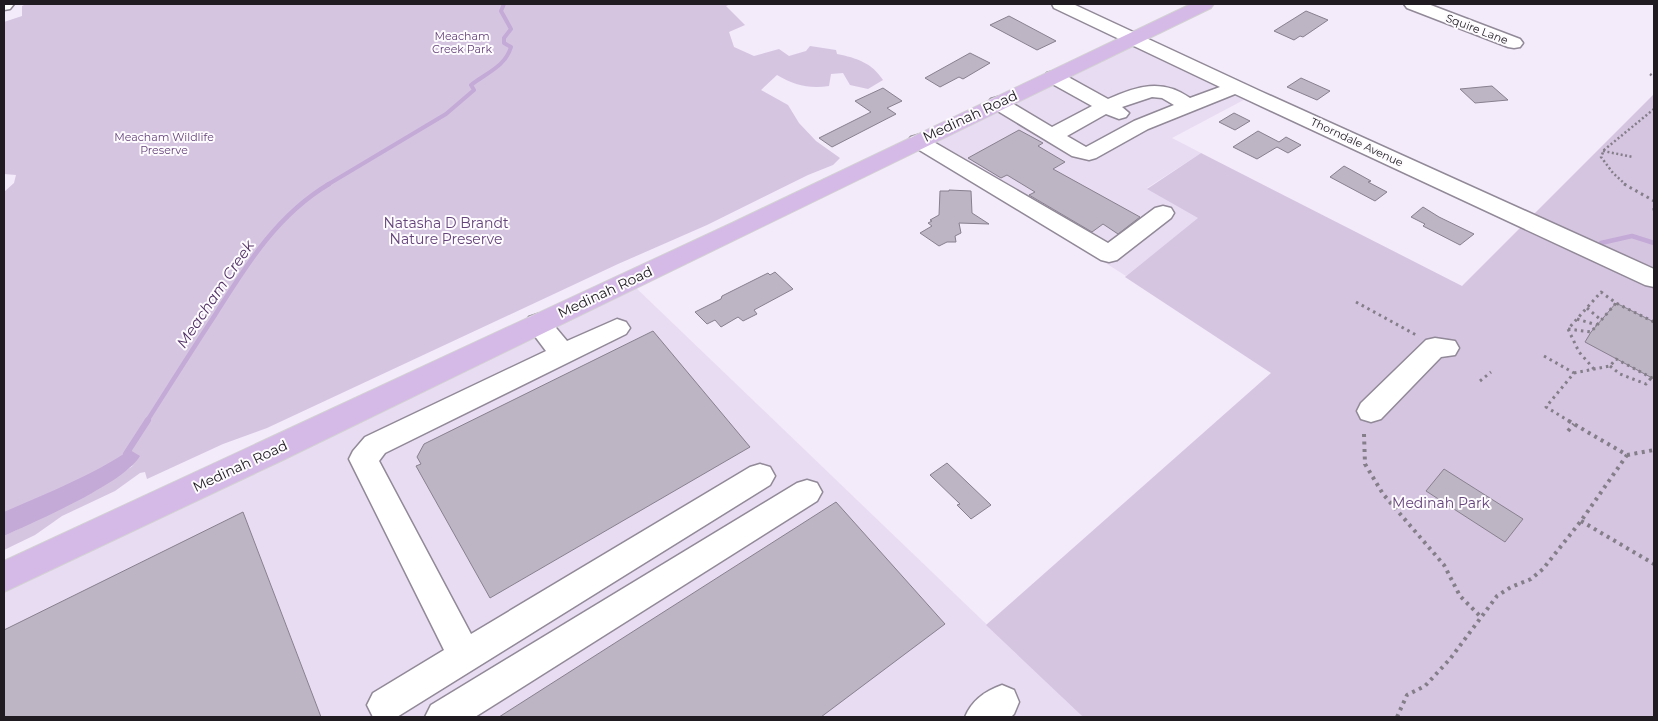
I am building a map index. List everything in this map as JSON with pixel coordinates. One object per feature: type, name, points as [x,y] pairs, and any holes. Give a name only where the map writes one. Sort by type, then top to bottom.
[{"type":"main road","name":"Medinah Road","points":[[4,577],[272,452],[1205,4]]},
{"type":"street","name":"Thorndale Avenue","points":[[1060,4],[1654,279]]},
{"type":"street","name":"Squire Lane","points":[[1412,4],[1514,43]]},
{"type":"street","points":[[1054,77],[1141,125]]},
{"type":"street","points":[[1079,152],[1089,154],[1141,125],[1236,86]]},
{"type":"street","points":[[1052,136],[1106,106],[1153,91],[1165,92],[1188,106]]},
{"type":"street","points":[[918,141],[1109,254],[1163,213]]},
{"type":"street","points":[[538,323],[562,354]]},
{"type":"street","points":[[465,656],[363,459],[375,445],[617,328]]},
{"type":"street","points":[[1367,422],[1441,347]]},
{"type":"street","points":[[385,705],[760,476]]},
{"type":"street","points":[[443,717],[807,492]]},
{"type":"lane","points":[[998,103],[1079,152]]},
{"type":"path","points":[[1650,74],[1654,77]]},
{"type":"path","points":[[1654,108],[1603,152],[1601,157],[1612,174],[1624,187],[1654,201]]},
{"type":"path","points":[[1603,152],[1634,157]]},
{"type":"path","points":[[1568,329],[1601,292],[1616,303],[1654,322]]},
{"type":"path","points":[[1356,302],[1441,347]]},
{"type":"path","points":[[1568,329],[1591,332],[1616,303]]},
{"type":"path","points":[[1587,308],[1601,320]]},
{"type":"path","points":[[1577,319],[1597,325]]},
{"type":"path","points":[[1568,329],[1579,352],[1594,369]]},
{"type":"path","points":[[1544,356],[1574,373]]},
{"type":"path","points":[[1610,366],[1625,377],[1646,384],[1653,378],[1616,359],[1610,366],[1574,373],[1546,407],[1627,455],[1654,450]]},
{"type":"path","points":[[1480,381],[1491,372]]},
{"type":"path","points":[[1367,422],[1365,464],[1383,494],[1444,565],[1460,596],[1480,616]]},
{"type":"path","points":[[1568,432],[1574,424]]},
{"type":"path","points":[[1397,717],[1407,695],[1425,686],[1450,659],[1480,616],[1497,596],[1511,587],[1531,579],[1543,569],[1582,521],[1627,455]]},
{"type":"path","points":[[1582,521],[1654,564]]},
{"type":"shaded area","points":[[1135,38],[1253,95],[1172,138],[1201,153],[1147,188],[1199,218],[1126,276],[917,143]]},
{"type":"shaded area","points":[[633,285],[1083,717],[4,717],[4,586]]},
{"type":"shaded area","points":[[130,450],[140,456],[131,467],[116,478],[78,501],[4,536],[4,512],[84,476]]},
{"type":"green space","points":[[26,4],[731,4],[726,6],[745,25],[729,32],[734,47],[754,56],[779,49],[789,56],[806,51],[810,46],[836,50],[837,54],[851,57],[869,65],[883,80],[868,89],[850,85],[843,73],[831,74],[829,86],[815,87],[796,84],[777,75],[761,90],[788,105],[799,123],[816,141],[840,158],[833,165],[267,428],[223,444],[147,479],[145,472],[140,473],[115,491],[62,516],[35,535],[4,550],[4,536],[97,490],[134,465],[4,525],[4,192],[14,183],[16,175],[4,174],[4,22],[22,16],[22,6]]},
{"type":"green space","name":"Medinah Park","points":[[1654,94],[1654,717],[1083,717],[986,625],[1271,373],[1125,277],[1198,218],[1147,189],[1201,153],[1462,286]]},
{"type":"building","points":[[1306,11],[1328,20],[1303,37],[1300,36],[1294,40],[1274,31]]},
{"type":"building","points":[[1009,16],[1056,41],[1037,50],[990,25]]},
{"type":"building","points":[[970,53],[990,63],[963,79],[959,77],[940,87],[925,78]]},
{"type":"building","points":[[1301,78],[1330,91],[1317,100],[1287,87]]},
{"type":"building","points":[[1492,86],[1508,100],[1475,103],[1460,89]]},
{"type":"building","points":[[883,88],[902,101],[887,108],[896,114],[832,147],[819,138],[871,112],[855,101]]},
{"type":"building","points":[[1234,113],[1250,121],[1235,130],[1219,122]]},
{"type":"building","points":[[1019,130],[1043,143],[1038,146],[1065,162],[1053,169],[1140,217],[1118,234],[1103,224],[1092,232],[1029,195],[1035,192],[1007,175],[1001,178],[968,158]]},
{"type":"building","points":[[1258,131],[1279,142],[1286,137],[1301,145],[1288,153],[1277,147],[1257,159],[1233,147]]},
{"type":"building","points":[[1344,166],[1387,192],[1375,201],[1330,177]]},
{"type":"building","points":[[940,191],[971,191],[972,213],[989,224],[959,223],[961,233],[955,236],[956,242],[947,242],[939,246],[920,233],[932,226],[928,223],[939,215]]},
{"type":"building","points":[[1423,207],[1474,234],[1460,245],[1423,226],[1425,224],[1411,217]]},
{"type":"building","points":[[775,272],[793,289],[754,310],[757,314],[743,321],[738,317],[721,327],[715,320],[707,324],[695,312],[768,273],[770,275]]},
{"type":"building","points":[[1616,303],[1654,322],[1654,379],[1585,342],[1591,332]]},
{"type":"building","points":[[653,331],[750,447],[490,598],[416,466],[421,464],[417,457],[424,444]]},
{"type":"building","points":[[947,463],[991,505],[971,519],[957,505],[960,504],[930,475]]},
{"type":"building","points":[[1444,469],[1523,519],[1505,542],[1426,491]]},
{"type":"building","points":[[836,502],[945,624],[821,717],[499,717]]},
{"type":"building","points":[[243,512],[321,717],[4,717],[4,630]]},
{"type":"waterway","name":"Meacham Creek","points":[[327,185],[446,114],[474,90],[471,85],[500,65],[511,47],[504,43],[504,38],[511,29],[501,11],[504,4]]},
{"type":"waterway","name":"Meacham Creek","points":[[147,421],[239,277],[264,242],[294,210],[310,196],[329,184]]},
{"type":"waterway","points":[[1601,243],[1632,236],[1654,243]]},
{"type":"waterway","name":"Meacham Creek","points":[[126,454],[148,420]]},
{"type":"park label","name":"Meacham Creek Park","points":[[462,42]]},
{"type":"park label","name":"Meacham Wildlife Preserve","points":[[164,143]]},
{"type":"park label","name":"Natasha D Brandt Nature Preserve","points":[[446,232]]}]
